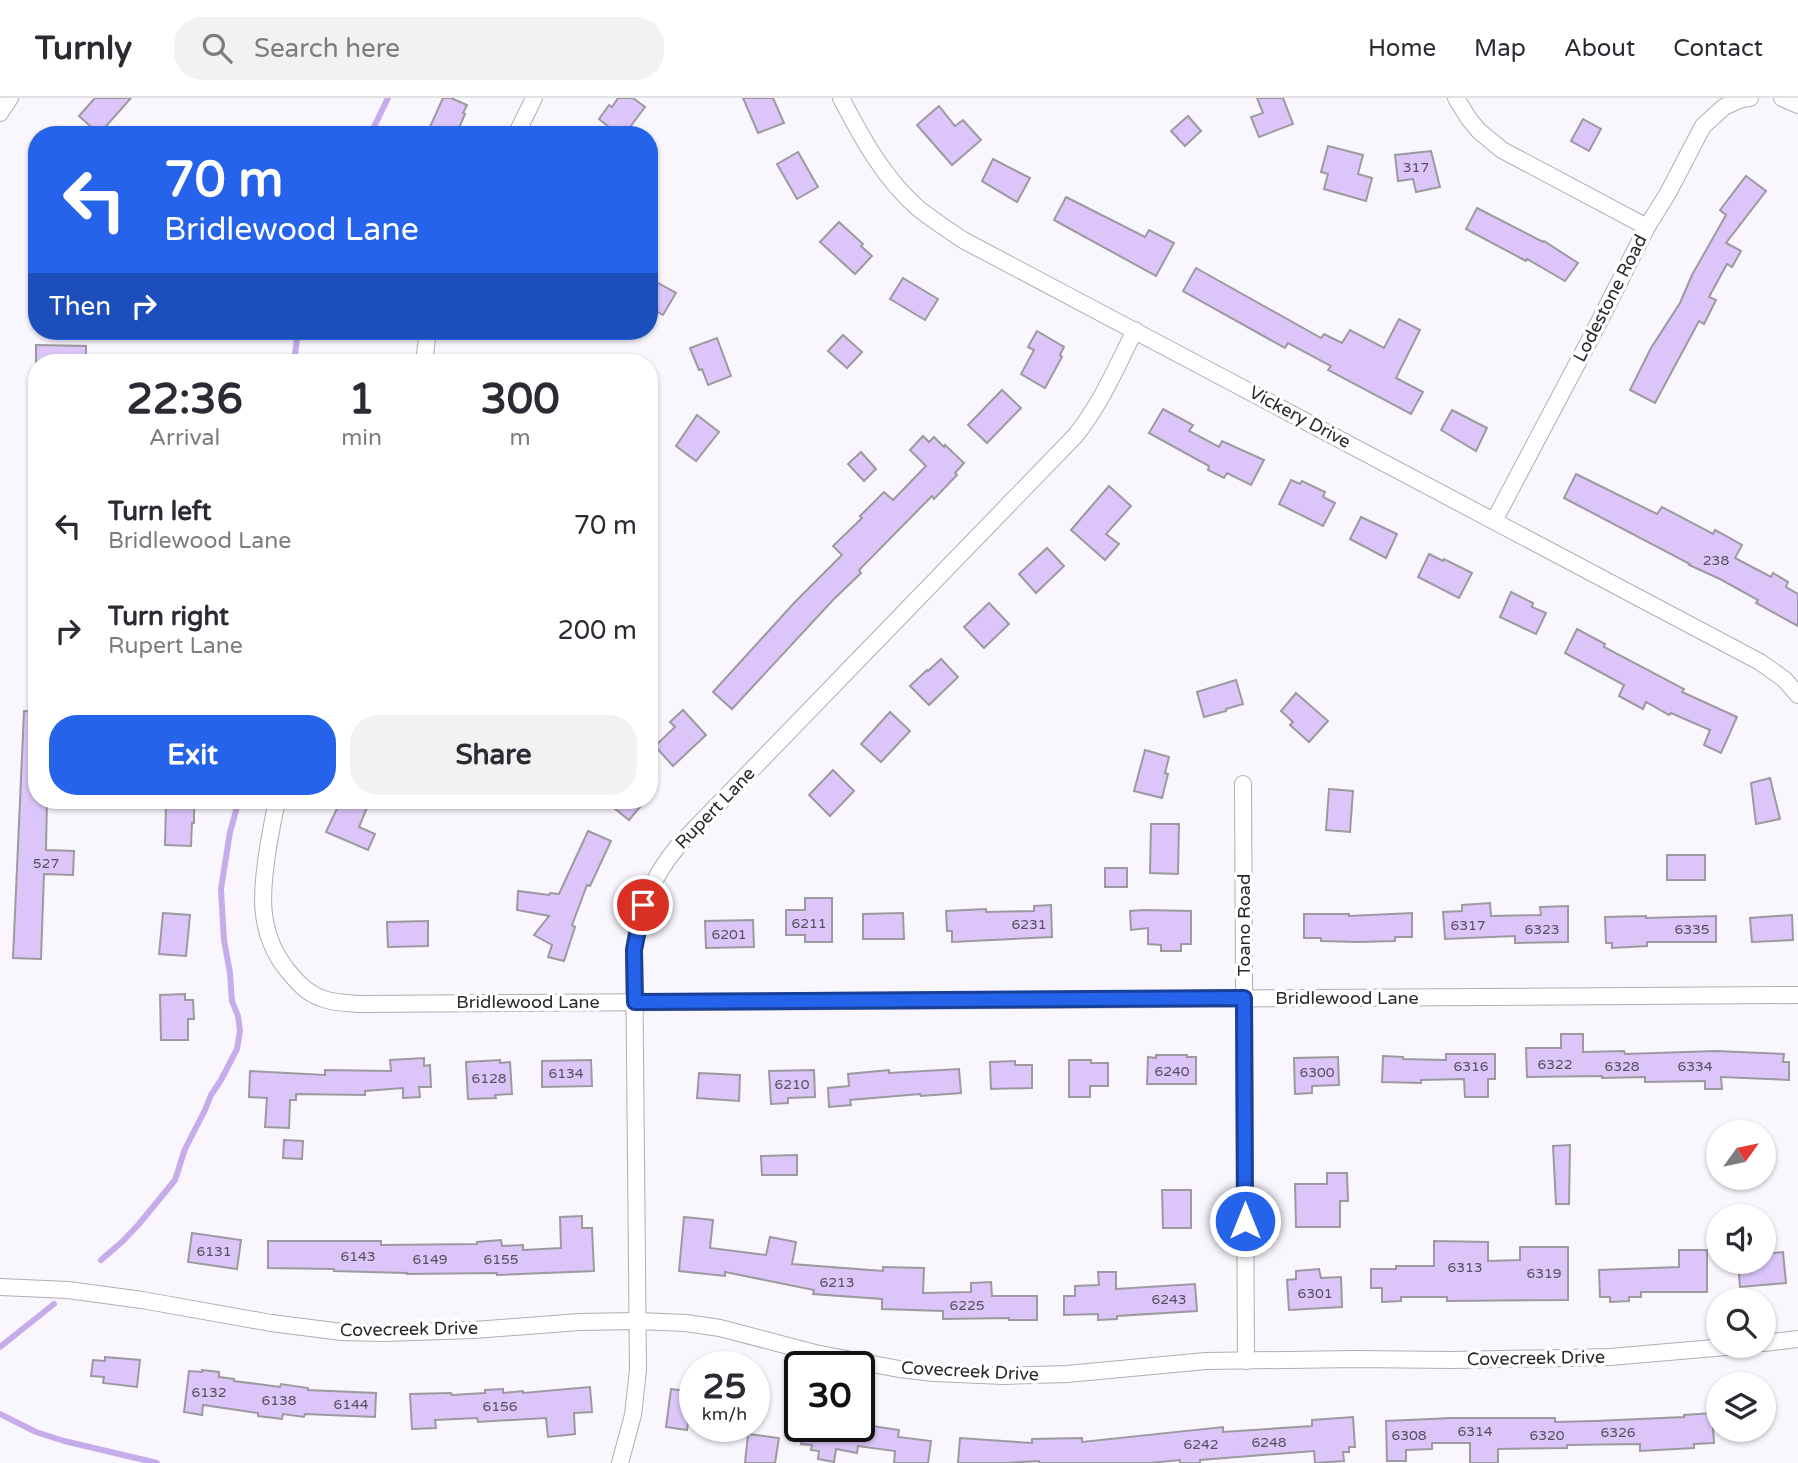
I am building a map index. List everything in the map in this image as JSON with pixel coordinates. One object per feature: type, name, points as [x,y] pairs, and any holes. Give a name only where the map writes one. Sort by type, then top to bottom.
[{"type":"street","points":[[0,113],[10,98]]},
{"type":"street","points":[[520,126],[534,98]]},
{"type":"street","name":"Vickery Drive","points":[[841,98],[863,141],[901,192],[918,208],[964,240],[1760,662],[1784,679],[1798,695]]},
{"type":"street","points":[[1456,98],[1479,131],[1502,150],[1647,227]]},
{"type":"street","name":"Lodestone Road","points":[[1494,521],[1647,227],[1703,126],[1724,107],[1750,98]]},
{"type":"street","points":[[1782,98],[1798,104]]},
{"type":"street","name":"Rupert Lane","points":[[620,1463],[633,1415],[638,1370],[634,950],[643,905],[653,883],[678,846],[1075,436],[1101,398],[1135,330]]},
{"type":"street","name":"Toano Road","points":[[1243,785],[1246,1361]]},
{"type":"street","name":"Bridlewood Lane","points":[[276,809],[267,852],[263,890],[266,928],[281,962],[300,985],[310,993],[334,1002],[359,1004],[1798,995]]},
{"type":"street","name":"Covecreek Drive","points":[[0,1287],[68,1290],[342,1332],[474,1330],[579,1322],[687,1323],[720,1328],[815,1353],[933,1373],[1004,1376],[1067,1374],[1206,1361],[1610,1357],[1706,1349]]},
{"type":"street","points":[[1776,1342],[1798,1339]]},
{"type":"building","points":[[95,98],[131,98],[106,126],[90,126],[79,116]]},
{"type":"building","points":[[443,98],[451,98],[467,105],[460,126],[430,126]]},
{"type":"building","points":[[618,98],[633,98],[645,107],[631,126],[608,126],[599,119],[609,105],[612,107]]},
{"type":"building","points":[[743,98],[773,98],[784,123],[758,133]]},
{"type":"building","points":[[1257,98],[1283,98],[1293,124],[1259,137],[1251,117],[1263,113]]},
{"type":"building","points":[[939,106],[955,126],[963,120],[981,140],[952,165],[917,125]]},
{"type":"building","points":[[1188,116],[1201,131],[1185,146],[1171,131]]},
{"type":"building","points":[[1583,119],[1601,129],[1589,151],[1571,141]]},
{"type":"building","points":[[1328,146],[1363,155],[1358,174],[1372,178],[1366,201],[1324,189],[1328,174],[1321,172]]},
{"type":"building","points":[[1431,151],[1440,187],[1416,192],[1413,179],[1398,181],[1395,155]]},
{"type":"building","points":[[798,152],[818,187],[797,199],[777,164]]},
{"type":"building","points":[[993,159],[1030,178],[1017,202],[982,181]]},
{"type":"building","points":[[1746,176],[1766,191],[1726,243],[1741,251],[1732,267],[1727,264],[1709,297],[1716,300],[1704,324],[1699,321],[1655,403],[1630,390],[1726,215],[1720,210]]},
{"type":"building","points":[[1066,197],[1145,237],[1149,230],[1174,243],[1156,276],[1054,220]]},
{"type":"building","points":[[1477,208],[1544,241],[1578,263],[1565,281],[1466,229]]},
{"type":"building","points":[[839,222],[872,256],[855,274],[820,242]]},
{"type":"building","points":[[1196,268],[1321,338],[1324,334],[1342,343],[1350,330],[1384,348],[1399,319],[1420,330],[1396,378],[1423,392],[1411,414],[1328,370],[1331,366],[1288,343],[1285,348],[1183,291]]},
{"type":"building","points":[[903,278],[938,299],[925,320],[890,299]]},
{"type":"building","points":[[658,283],[676,293],[663,315],[658,312]]},
{"type":"building","points":[[1037,331],[1064,347],[1060,355],[1062,357],[1045,388],[1021,374],[1034,350],[1028,347]]},
{"type":"building","points":[[843,335],[862,352],[847,368],[828,351]]},
{"type":"building","points":[[717,338],[731,376],[708,385],[690,348]]},
{"type":"building","points":[[36,345],[86,346],[86,354],[36,354]]},
{"type":"building","points":[[1002,390],[1021,408],[987,443],[968,425]]},
{"type":"building","points":[[1163,409],[1193,425],[1189,431],[1219,447],[1222,441],[1264,460],[1251,485],[1227,473],[1224,478],[1208,470],[1209,466],[1149,433]]},
{"type":"building","points":[[1452,410],[1487,428],[1476,451],[1441,430]]},
{"type":"building","points":[[697,415],[719,432],[696,461],[676,446]]},
{"type":"building","points":[[923,436],[929,442],[934,437],[964,463],[955,473],[957,475],[934,499],[932,496],[859,570],[861,573],[732,709],[713,692],[842,555],[833,546],[862,518],[860,516],[884,492],[893,500],[926,466],[910,450]]},
{"type":"building","points":[[861,452],[876,469],[864,481],[848,464]]},
{"type":"building","points":[[1576,474],[1657,514],[1662,507],[1713,534],[1715,530],[1742,545],[1735,558],[1771,577],[1773,573],[1788,582],[1786,587],[1798,594],[1798,626],[1720,579],[1564,498]]},
{"type":"building","points":[[1291,480],[1300,484],[1302,481],[1325,492],[1323,497],[1335,503],[1323,526],[1279,504]]},
{"type":"building","points":[[1109,486],[1131,506],[1106,534],[1119,544],[1105,560],[1071,530]]},
{"type":"building","points":[[1361,517],[1397,534],[1386,558],[1350,539]]},
{"type":"building","points":[[1047,548],[1064,566],[1036,593],[1019,574]]},
{"type":"building","points":[[1429,554],[1472,573],[1459,598],[1418,577]]},
{"type":"building","points":[[1511,592],[1546,613],[1536,634],[1500,617]]},
{"type":"building","points":[[989,603],[1009,624],[984,648],[964,627]]},
{"type":"building","points":[[1577,629],[1605,644],[1604,647],[1684,689],[1682,692],[1737,717],[1721,753],[1704,745],[1710,730],[1671,713],[1669,715],[1646,702],[1643,709],[1619,696],[1624,685],[1565,653]]},
{"type":"building","points":[[941,659],[958,677],[929,705],[910,686]]},
{"type":"building","points":[[1236,680],[1243,704],[1204,717],[1197,692]]},
{"type":"building","points":[[1296,693],[1328,721],[1309,742],[1290,725],[1293,722],[1281,711]]},
{"type":"building","points":[[683,710],[706,735],[673,766],[658,749],[658,743],[675,727],[670,722]]},
{"type":"building","points":[[24,711],[28,711],[28,809],[47,809],[46,850],[74,851],[73,875],[44,874],[41,959],[13,958]]},
{"type":"building","points":[[890,712],[910,731],[881,762],[861,744]]},
{"type":"building","points":[[1145,750],[1169,757],[1162,798],[1134,791]]},
{"type":"building","points":[[833,770],[854,791],[830,816],[809,795]]},
{"type":"building","points":[[1770,778],[1780,819],[1756,824],[1751,783]]},
{"type":"building","points":[[1329,789],[1353,791],[1350,832],[1326,830]]},
{"type":"building","points":[[166,809],[194,809],[191,846],[165,845]]},
{"type":"building","points":[[337,809],[366,809],[359,827],[375,834],[368,850],[326,832]]},
{"type":"building","points":[[615,809],[638,809],[629,820]]},
{"type":"building","points":[[1151,824],[1179,824],[1178,874],[1150,873]]},
{"type":"building","points":[[588,831],[611,841],[590,886],[587,885],[572,925],[575,927],[564,961],[548,957],[552,945],[534,935],[549,916],[517,910],[518,891],[559,894]]},
{"type":"building","points":[[1667,855],[1705,855],[1705,880],[1667,880]]},
{"type":"building","points":[[1105,868],[1127,868],[1127,887],[1105,887]]},
{"type":"building","points":[[805,898],[832,898],[832,942],[805,942],[805,935],[786,935],[786,910],[805,910]]},
{"type":"building","points":[[1490,903],[1491,916],[1541,915],[1540,907],[1568,906],[1568,942],[1515,943],[1515,936],[1445,939],[1443,912],[1462,911],[1462,905]]},
{"type":"building","points":[[1051,905],[1052,937],[952,942],[952,931],[947,931],[946,911],[1034,911],[1034,906]]},
{"type":"building","points":[[1130,911],[1191,911],[1191,944],[1181,944],[1181,951],[1161,951],[1161,945],[1148,944],[1148,928],[1131,930]]},
{"type":"building","points":[[163,913],[190,915],[186,956],[159,954]]},
{"type":"building","points":[[903,913],[904,939],[863,939],[863,914]]},
{"type":"building","points":[[1412,913],[1412,937],[1395,937],[1395,941],[1321,941],[1321,938],[1304,938],[1304,914],[1349,916]]},
{"type":"building","points":[[1792,915],[1793,940],[1752,942],[1750,918]]},
{"type":"building","points":[[1716,916],[1716,942],[1647,942],[1647,946],[1612,948],[1612,943],[1606,943],[1605,917]]},
{"type":"building","points":[[753,920],[754,947],[706,948],[705,921]]},
{"type":"building","points":[[428,921],[428,946],[388,947],[387,922]]},
{"type":"building","points":[[185,994],[185,1000],[193,1000],[194,1019],[188,1019],[188,1040],[161,1040],[160,995]]},
{"type":"building","points":[[1561,1034],[1583,1034],[1583,1052],[1624,1051],[1625,1054],[1716,1051],[1784,1054],[1783,1062],[1789,1062],[1789,1080],[1721,1077],[1722,1089],[1705,1089],[1705,1081],[1645,1082],[1645,1077],[1602,1076],[1527,1077],[1526,1048],[1561,1048]]},
{"type":"building","points":[[1446,1054],[1495,1054],[1495,1079],[1488,1079],[1488,1097],[1465,1097],[1464,1079],[1421,1080],[1421,1083],[1382,1082],[1383,1056],[1446,1060]]},
{"type":"building","points":[[1156,1055],[1196,1057],[1196,1084],[1147,1084],[1148,1057],[1156,1058]]},
{"type":"building","points":[[1338,1057],[1339,1085],[1312,1086],[1312,1093],[1295,1094],[1294,1058]]},
{"type":"building","points":[[424,1058],[424,1066],[430,1065],[431,1087],[419,1087],[420,1097],[403,1098],[403,1088],[365,1091],[365,1095],[296,1094],[296,1100],[290,1100],[289,1128],[265,1127],[267,1098],[249,1097],[250,1071],[325,1075],[325,1070],[391,1071],[390,1060]]},
{"type":"building","points":[[500,1060],[500,1063],[510,1062],[512,1094],[495,1095],[496,1098],[468,1099],[466,1062]]},
{"type":"building","points":[[591,1060],[592,1086],[542,1087],[542,1061]]},
{"type":"building","points":[[1069,1060],[1108,1063],[1108,1086],[1090,1086],[1090,1097],[1069,1097]]},
{"type":"building","points":[[1015,1061],[1015,1065],[1032,1065],[1032,1088],[991,1089],[990,1062]]},
{"type":"building","points":[[959,1069],[961,1093],[850,1100],[851,1105],[829,1107],[828,1088],[849,1086],[848,1074],[889,1070],[889,1073]]},
{"type":"building","points":[[814,1070],[815,1097],[788,1098],[788,1103],[771,1104],[769,1071]]},
{"type":"building","points":[[699,1073],[740,1075],[739,1101],[697,1098]]},
{"type":"building","points":[[284,1140],[303,1141],[302,1159],[283,1158]]},
{"type":"building","points":[[1570,1145],[1569,1204],[1556,1204],[1553,1146]]},
{"type":"building","points":[[797,1155],[797,1175],[762,1175],[761,1156]]},
{"type":"building","points":[[1327,1173],[1347,1173],[1348,1201],[1340,1201],[1340,1227],[1296,1227],[1295,1184],[1327,1184]]},
{"type":"building","points":[[1162,1190],[1191,1190],[1191,1228],[1163,1228]]},
{"type":"building","points":[[582,1216],[582,1228],[592,1228],[594,1271],[497,1275],[268,1268],[268,1241],[381,1241],[381,1245],[477,1244],[501,1240],[502,1246],[523,1245],[523,1250],[561,1248],[560,1217]]},
{"type":"building","points":[[684,1217],[713,1220],[710,1248],[766,1255],[770,1237],[796,1242],[792,1264],[883,1271],[883,1267],[924,1268],[923,1293],[971,1292],[971,1283],[991,1282],[992,1296],[1037,1296],[1037,1320],[943,1319],[943,1311],[882,1309],[882,1299],[813,1294],[814,1290],[725,1272],[725,1276],[679,1271]]},
{"type":"building","points":[[192,1233],[241,1240],[237,1269],[188,1262]]},
{"type":"building","points":[[1434,1241],[1488,1242],[1488,1261],[1520,1260],[1520,1247],[1568,1247],[1568,1300],[1447,1301],[1447,1297],[1401,1297],[1401,1301],[1382,1302],[1382,1288],[1371,1288],[1371,1269],[1434,1266]]},
{"type":"building","points":[[1679,1250],[1706,1250],[1706,1292],[1641,1292],[1641,1297],[1629,1297],[1629,1301],[1610,1302],[1610,1297],[1600,1297],[1599,1270],[1679,1267]]},
{"type":"building","points":[[1783,1252],[1786,1283],[1740,1287],[1739,1274],[1776,1274],[1776,1253]]},
{"type":"building","points":[[1319,1269],[1321,1278],[1341,1277],[1342,1307],[1289,1310],[1287,1280],[1296,1279],[1296,1271]]},
{"type":"building","points":[[1098,1272],[1116,1272],[1116,1289],[1195,1284],[1197,1311],[1117,1316],[1117,1319],[1098,1320],[1098,1314],[1064,1315],[1064,1296],[1075,1296],[1075,1286],[1099,1285]]},
{"type":"building","points":[[105,1357],[140,1360],[137,1387],[103,1383],[104,1377],[91,1376],[93,1360],[105,1361]]},
{"type":"building","points":[[189,1371],[219,1372],[219,1377],[234,1381],[280,1387],[281,1384],[308,1390],[376,1393],[375,1417],[305,1414],[304,1417],[283,1414],[282,1419],[203,1405],[202,1415],[184,1412]]},
{"type":"building","points":[[590,1387],[592,1412],[574,1413],[575,1434],[548,1437],[546,1418],[478,1422],[477,1418],[435,1420],[436,1428],[412,1429],[410,1394],[452,1395],[503,1389],[503,1393],[523,1393]]},
{"type":"building","points":[[671,1389],[679,1390],[679,1429],[666,1427]]},
{"type":"building","points":[[1706,1413],[1706,1442],[1714,1443],[1694,1444],[1694,1448],[1640,1451],[1640,1444],[1498,1449],[1498,1463],[1470,1463],[1470,1443],[1432,1443],[1432,1449],[1406,1450],[1406,1461],[1387,1461],[1386,1421],[1555,1418],[1555,1422]]},
{"type":"building","points":[[1353,1417],[1355,1447],[1349,1447],[1349,1452],[1343,1452],[1344,1461],[1315,1463],[1314,1451],[1200,1460],[1200,1463],[1180,1463],[1180,1460],[1149,1463],[958,1463],[960,1438],[1032,1443],[1032,1439],[1082,1438],[1082,1442],[1223,1427],[1223,1432],[1312,1426],[1312,1420]]},
{"type":"building","points":[[875,1426],[899,1430],[898,1437],[931,1441],[928,1463],[894,1463],[895,1451],[858,1446],[857,1453],[836,1449],[834,1462],[818,1459],[819,1451],[811,1450],[812,1445],[801,1444],[875,1442]]},
{"type":"building","points":[[770,1437],[779,1438],[775,1463],[745,1463],[747,1442],[770,1442]]},
{"type":"waterway","points":[[374,126],[388,98]]},
{"type":"waterway","points":[[295,354],[297,340]]},
{"type":"waterway","points":[[101,1260],[139,1224],[175,1180],[185,1149],[237,1049],[240,1031],[232,1001],[221,889],[236,809]]},
{"type":"waterway","points":[[0,1347],[54,1304]]},
{"type":"waterway","points":[[0,1414],[36,1432],[64,1441],[157,1463]]},
{"type":"route","points":[[643,905],[634,950],[635,1002],[1244,998],[1245,1221]]}]
